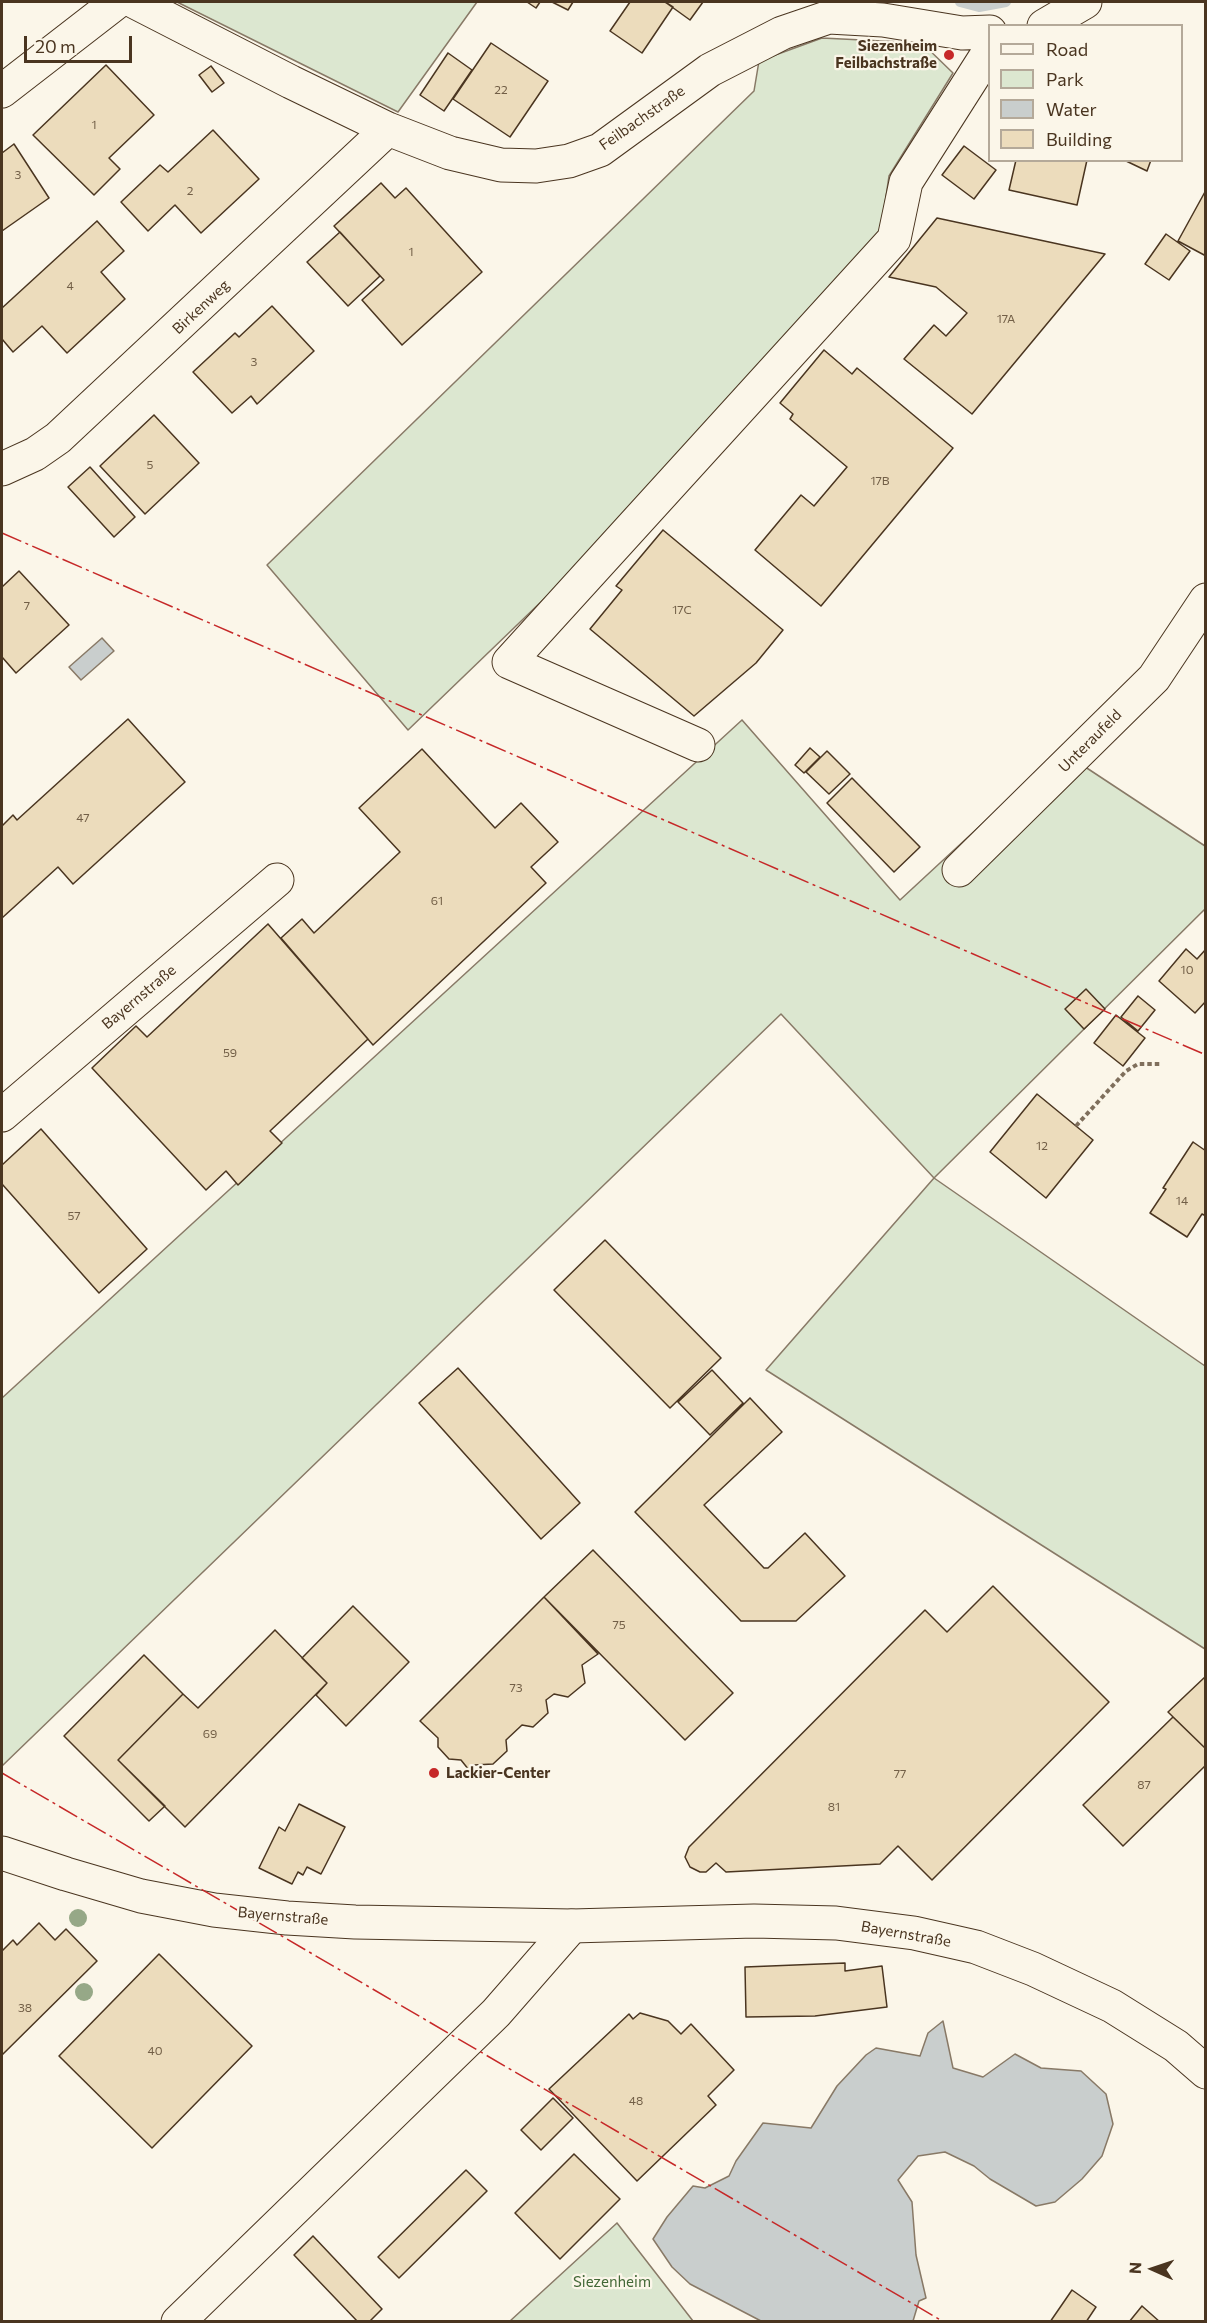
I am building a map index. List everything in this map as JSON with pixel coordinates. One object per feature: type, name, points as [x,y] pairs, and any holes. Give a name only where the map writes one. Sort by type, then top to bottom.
[{"type":"street","points":[[2,92],[117,2]]},
{"type":"street","name":"Feilbachstraße","points":[[135,2],[388,129],[450,153],[501,165],[536,166],[569,161],[600,150],[710,70],[782,33],[829,17],[883,20],[962,33],[988,32]]},
{"type":"street","points":[[1047,24],[1085,2]]},
{"type":"street","points":[[698,745],[509,662],[894,239],[906,182],[988,53]]},
{"type":"street","name":"Birkenweg","points":[[2,469],[34,454],[58,438],[388,129]]},
{"type":"street","name":"Unteraufeld","points":[[959,870],[1154,678],[1206,600]]},
{"type":"street","name":"Bayernstraße","points":[[2,1115],[277,880]]},
{"type":"street","name":"Bayernstraße","points":[[2,1853],[141,1896],[214,1910],[355,1922],[572,1926],[754,1921],[836,1923],[914,1933],[976,1947],[1033,1969],[1112,2006],[1176,2046],[1206,2072]]},
{"type":"street","points":[[178,2322],[496,2013],[572,1926]]},
{"type":"path","points":[[1076,1126],[1126,1071],[1138,1064],[1160,1064]]},
{"type":"green space","points":[[177,2],[477,2],[398,112]]},
{"type":"green space","points":[[822,38],[922,43],[953,73],[889,176],[881,230],[653,494],[408,730],[267,565],[754,91],[759,61]]},
{"type":"green space","points":[[742,720],[900,900],[1061,751],[1205,846],[1205,909],[934,1178],[781,1014],[2,1766],[2,1398]]},
{"type":"green space","points":[[934,1178],[1205,1366],[1205,1649],[766,1370]]},
{"type":"green space","name":"Siezenheim","points":[[617,2223],[693,2321],[510,2321]]},
{"type":"water","points":[[102,638],[114,651],[81,680],[69,667]]},
{"type":"water","points":[[943,2021],[953,2068],[983,2077],[1015,2054],[1041,2068],[1081,2071],[1106,2094],[1113,2124],[1102,2156],[1082,2179],[1055,2202],[1036,2206],[990,2179],[974,2166],[945,2152],[918,2156],[898,2180],[912,2202],[916,2255],[926,2298],[919,2301],[913,2321],[761,2321],[690,2284],[672,2267],[653,2239],[667,2217],[693,2186],[705,2188],[729,2176],[736,2161],[763,2123],[811,2128],[837,2086],[866,2055],[876,2048],[920,2056],[928,2033]]},
{"type":"building","points":[[527,2],[540,2],[536,8]]},
{"type":"building","points":[[552,2],[573,2],[568,10]]},
{"type":"building","points":[[630,2],[665,2],[673,7],[642,53],[610,31]]},
{"type":"building","points":[[665,2],[703,2],[690,20]]},
{"type":"building","points":[[491,43],[548,81],[510,137],[453,99]]},
{"type":"building","points":[[448,53],[472,70],[444,111],[420,95]]},
{"type":"building","points":[[106,65],[154,115],[109,158],[120,169],[94,195],[33,135]]},
{"type":"building","points":[[211,66],[224,83],[212,92],[199,75]]},
{"type":"building","points":[[213,130],[259,179],[201,233],[175,205],[148,231],[121,202],[160,165],[168,172]]},
{"type":"building","points":[[14,144],[49,198],[2,231],[2,153]]},
{"type":"building","points":[[964,146],[996,170],[974,199],[942,175]]},
{"type":"building","points":[[1016,162],[1087,162],[1077,205],[1009,190]]},
{"type":"building","points":[[1128,162],[1150,162],[1147,171]]},
{"type":"building","points":[[381,183],[395,198],[406,188],[482,272],[402,345],[362,300],[384,280],[334,226]]},
{"type":"building","points":[[1206,190],[1206,256],[1178,241]]},
{"type":"building","points":[[937,218],[1105,254],[972,414],[904,359],[934,325],[946,336],[967,313],[936,287],[889,277]]},
{"type":"building","points":[[97,221],[124,251],[101,272],[125,299],[67,353],[42,326],[13,352],[2,339],[2,308]]},
{"type":"building","points":[[340,232],[380,276],[348,306],[307,262]]},
{"type":"building","points":[[1166,234],[1190,251],[1169,280],[1145,264]]},
{"type":"building","points":[[272,306],[314,351],[257,404],[251,396],[232,413],[193,372],[235,333],[239,337]]},
{"type":"building","points":[[824,350],[852,374],[857,368],[953,448],[821,606],[755,550],[801,495],[814,506],[847,467],[790,419],[793,414],[780,403]]},
{"type":"building","points":[[154,415],[199,463],[145,514],[100,466]]},
{"type":"building","points":[[90,467],[135,517],[114,537],[68,487]]},
{"type":"building","points":[[663,530],[783,630],[756,663],[694,716],[590,629],[622,590],[616,586]]},
{"type":"building","points":[[19,571],[69,625],[16,673],[2,657],[2,587]]},
{"type":"building","points":[[128,719],[185,782],[73,884],[58,867],[2,918],[2,826],[13,815],[17,820]]},
{"type":"building","points":[[810,748],[820,757],[804,773],[795,765]]},
{"type":"building","points":[[422,749],[495,828],[521,803],[558,842],[531,867],[546,883],[373,1045],[281,938],[302,919],[314,933],[400,852],[359,808]]},
{"type":"building","points":[[827,751],[850,774],[829,794],[806,772]]},
{"type":"building","points":[[852,778],[920,847],[894,872],[827,803]]},
{"type":"building","points":[[268,924],[368,1039],[270,1131],[282,1143],[238,1185],[226,1171],[206,1190],[92,1068],[136,1026],[147,1037]]},
{"type":"building","points":[[1186,949],[1197,959],[1206,949],[1206,1001],[1195,1013],[1159,981]]},
{"type":"building","points":[[1086,989],[1105,1009],[1084,1029],[1065,1009]]},
{"type":"building","points":[[1138,996],[1155,1010],[1138,1031],[1121,1017]]},
{"type":"building","points":[[1116,1015],[1145,1038],[1123,1066],[1094,1043]]},
{"type":"building","points":[[1037,1094],[1093,1140],[1046,1198],[990,1152]]},
{"type":"building","points":[[41,1129],[147,1249],[99,1293],[2,1184],[2,1165]]},
{"type":"building","points":[[1193,1142],[1206,1151],[1206,1216],[1202,1214],[1187,1237],[1150,1213],[1166,1189],[1163,1188]]},
{"type":"building","points":[[605,1240],[721,1358],[670,1408],[554,1290]]},
{"type":"building","points":[[458,1368],[580,1503],[541,1539],[419,1403]]},
{"type":"building","points":[[712,1370],[743,1403],[710,1435],[678,1402]]},
{"type":"building","points":[[750,1398],[782,1432],[704,1505],[764,1568],[768,1568],[805,1533],[845,1576],[796,1621],[741,1621],[635,1512]]},
{"type":"building","points":[[593,1550],[733,1693],[685,1740],[544,1597]]},
{"type":"building","points":[[993,1586],[1109,1702],[932,1880],[898,1846],[880,1864],[726,1872],[716,1863],[706,1872],[690,1867],[685,1857],[689,1847],[925,1610],[947,1632]]},
{"type":"building","points":[[544,1597],[598,1654],[582,1665],[585,1683],[568,1697],[554,1694],[546,1700],[548,1713],[533,1727],[522,1725],[506,1740],[507,1751],[493,1764],[474,1765],[469,1770],[461,1760],[449,1759],[438,1747],[438,1738],[420,1721]]},
{"type":"building","points":[[353,1606],[409,1662],[346,1726],[316,1695],[327,1683],[302,1658]]},
{"type":"building","points":[[275,1630],[327,1683],[185,1827],[118,1760],[183,1694],[198,1708]]},
{"type":"building","points":[[144,1655],[183,1694],[118,1760],[165,1806],[149,1821],[64,1736]]},
{"type":"building","points":[[1206,1676],[1206,1749],[1168,1712]]},
{"type":"building","points":[[1173,1717],[1206,1749],[1206,1765],[1123,1846],[1083,1805]]},
{"type":"building","points":[[299,1804],[345,1827],[321,1874],[307,1867],[303,1875],[298,1872],[292,1884],[259,1868],[279,1827],[285,1831]]},
{"type":"building","points":[[39,1923],[55,1940],[66,1929],[97,1961],[2,2055],[2,1951],[13,1940],[17,1945]]},
{"type":"building","points":[[159,1954],[252,2046],[152,2148],[59,2056]]},
{"type":"building","points":[[845,1963],[845,1971],[882,1966],[887,2007],[815,2016],[746,2017],[745,1967]]},
{"type":"building","points":[[640,2013],[668,2021],[681,2034],[691,2024],[734,2070],[708,2096],[716,2105],[637,2181],[549,2089],[629,2014],[633,2019]]},
{"type":"building","points":[[553,2098],[573,2118],[541,2150],[521,2130]]},
{"type":"building","points":[[574,2154],[620,2199],[560,2259],[515,2213]]},
{"type":"building","points":[[466,2170],[487,2191],[399,2278],[378,2257]]},
{"type":"building","points":[[313,2236],[382,2309],[369,2322],[358,2322],[294,2255]]},
{"type":"building","points":[[1072,2290],[1096,2307],[1086,2322],[1050,2322]]},
{"type":"building","points":[[1142,2306],[1160,2322],[1129,2322]]},
{"type":"waterway","points":[[960,2],[979,7],[1006,2]]},
{"type":"power","points":[[2,533],[1206,1055]]},
{"type":"power","points":[[2,1773],[944,2322]]},
{"type":"place","name":"Siezenheim Feilbachstraße","points":[[949,55]]},
{"type":"place","name":"Lackier-Center","points":[[434,1773]]}]
